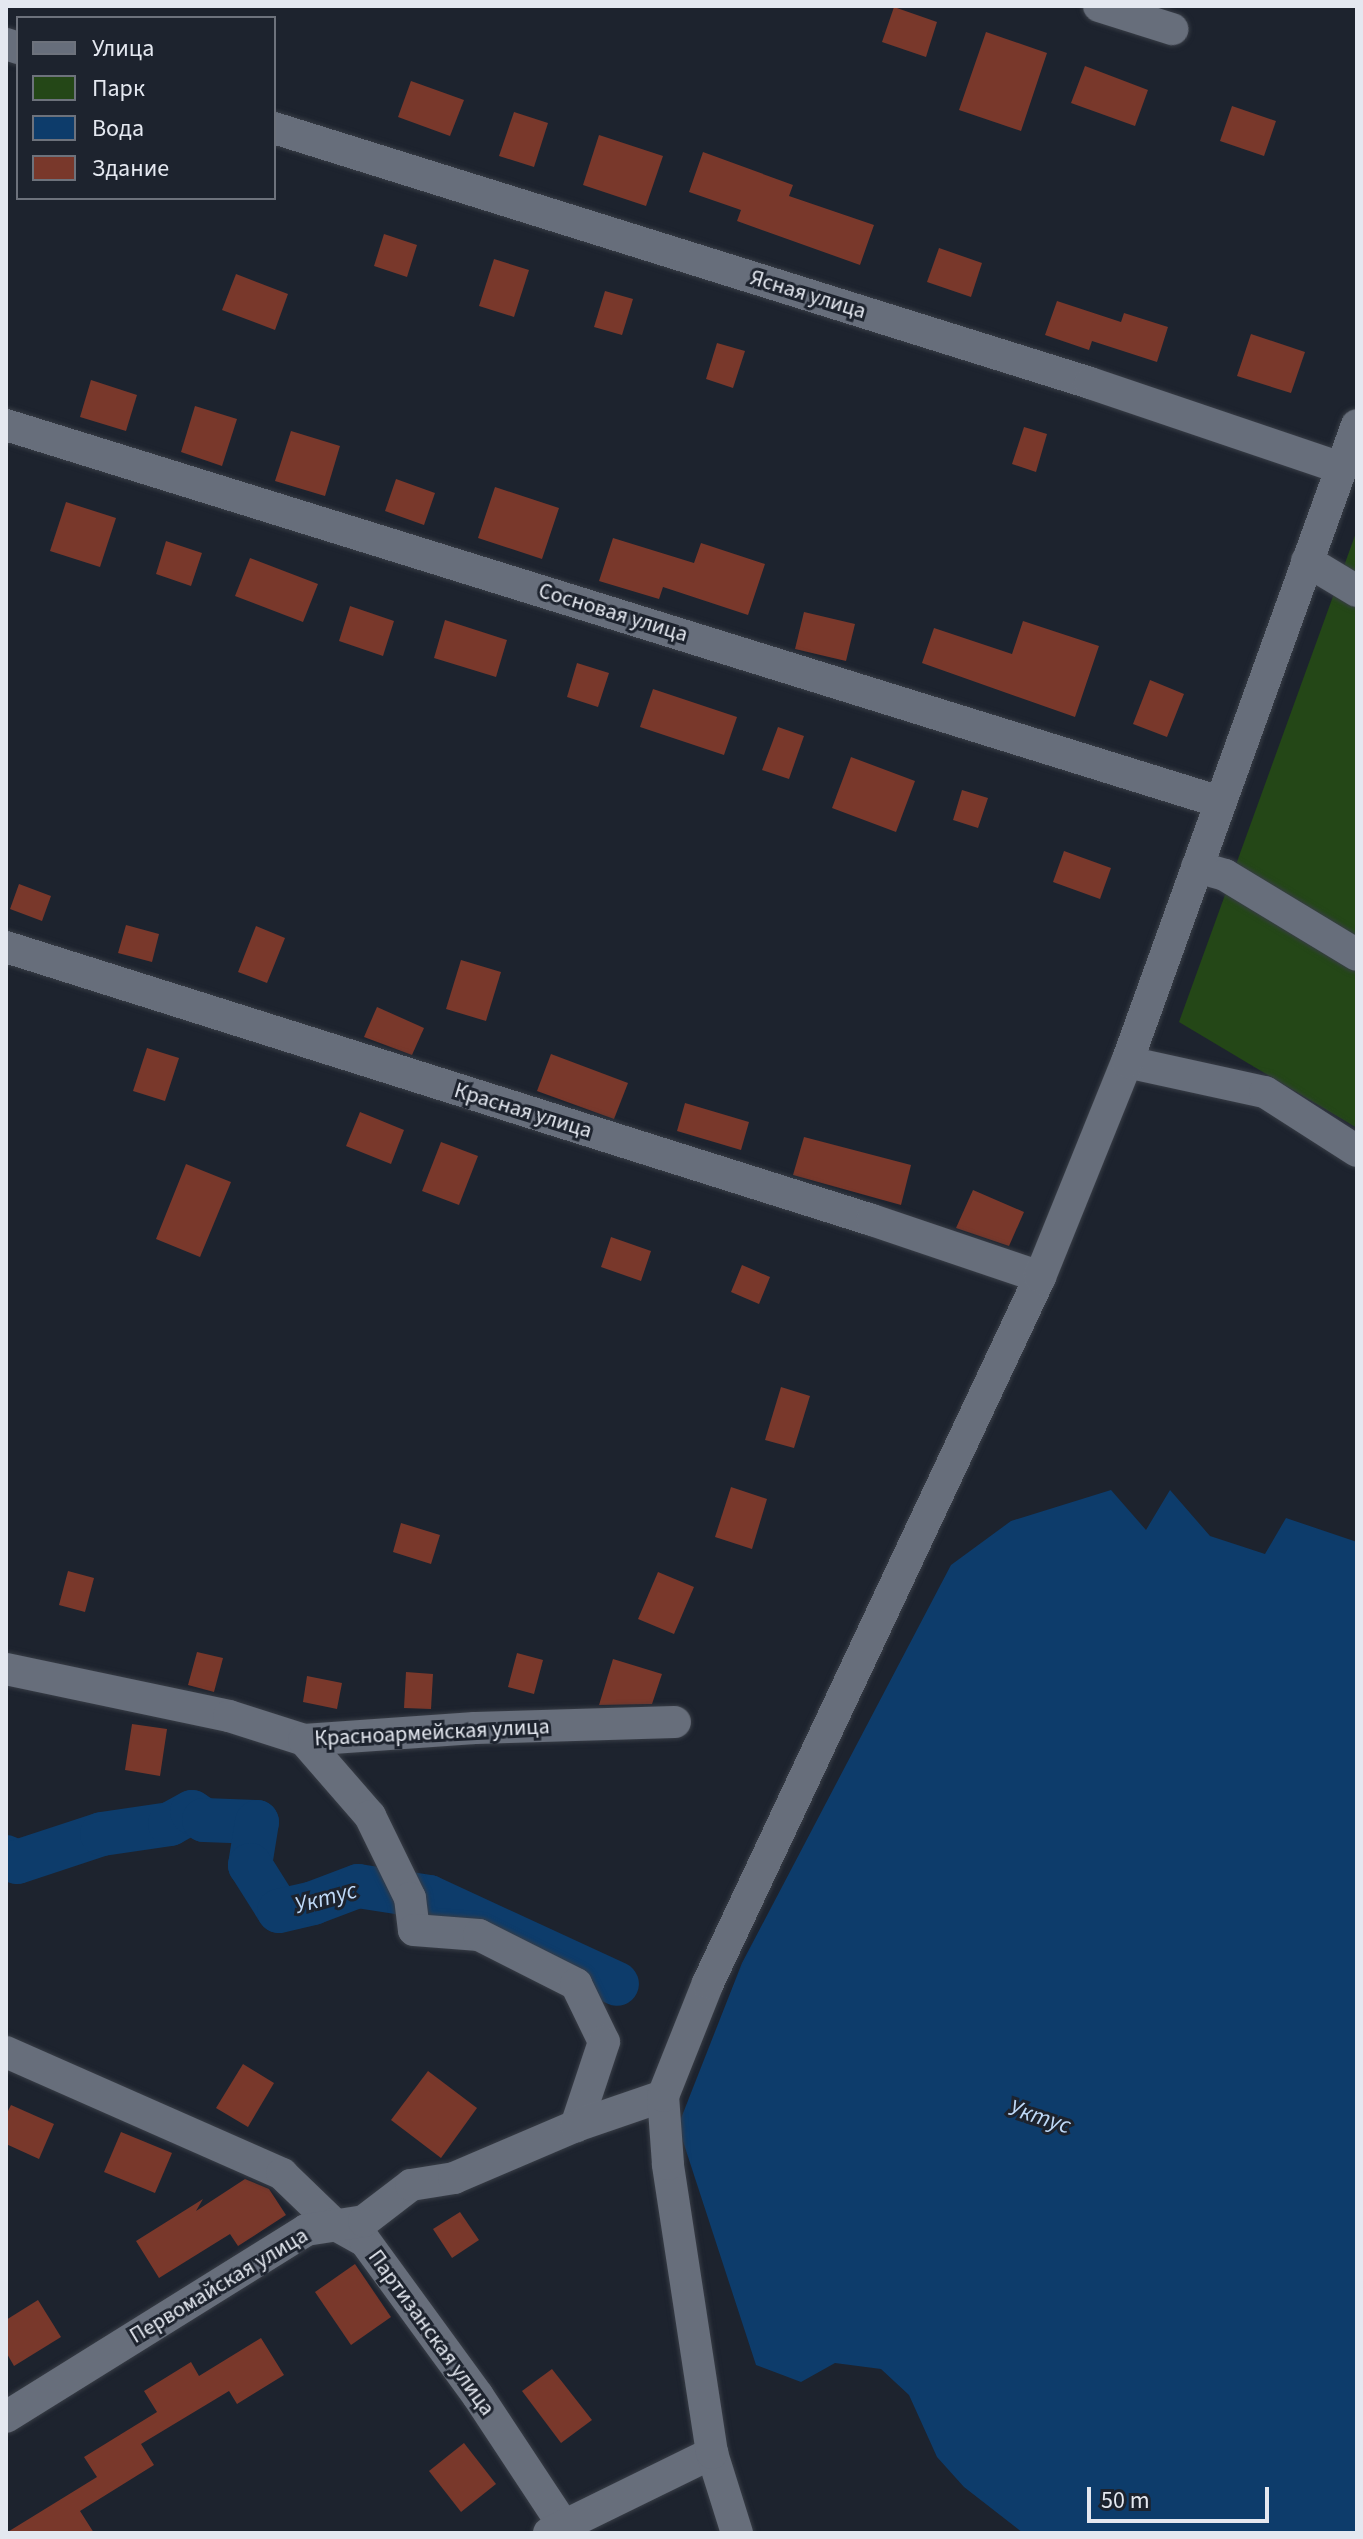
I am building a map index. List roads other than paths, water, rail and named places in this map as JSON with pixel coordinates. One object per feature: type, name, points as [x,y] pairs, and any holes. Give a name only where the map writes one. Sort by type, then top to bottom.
[{"type":"street","points":[[1099,6],[1172,29]]},
{"type":"street","name":"Ясная улица","points":[[276,129],[1090,383],[1341,468]]},
{"type":"street","name":"Сосновая улица","points":[[6,425],[1220,802]]},
{"type":"street","points":[[737,2533],[712,2453],[668,2164],[663,2096],[708,1983],[1040,1277],[1127,1062],[1356,428]]},
{"type":"street","points":[[1307,561],[1357,591]]},
{"type":"street","points":[[1197,867],[1225,875],[1357,955]]},
{"type":"street","name":"Красная улица","points":[[6,947],[872,1220],[1040,1277]]},
{"type":"street","points":[[1127,1062],[1265,1092],[1357,1151]]},
{"type":"street","name":"Красноармейская улица","points":[[6,1669],[229,1716],[304,1740],[475,1728],[675,1722]]},
{"type":"street","points":[[304,1740],[370,1816],[410,1898],[414,1930],[479,1935],[576,1984],[604,2042],[576,2126]]},
{"type":"street","name":"Партизанская улица","points":[[6,2052],[282,2174],[334,2224],[365,2241],[478,2396],[556,2529]]},
{"type":"street","name":"Первомайская улица","points":[[6,2417],[306,2230],[364,2221],[411,2185],[454,2178],[576,2126],[663,2096]]},
{"type":"street","points":[[556,2529],[712,2453]]},
{"type":"water","points":[[1111,1490],[1146,1530],[1170,1490],[1210,1536],[1265,1554],[1286,1518],[1357,1542],[1357,2533],[1023,2533],[964,2487],[937,2457],[909,2395],[881,2369],[835,2363],[801,2382],[756,2365],[678,2126],[742,1963],[951,1565],[1011,1521]]},
{"type":"waterway","name":"Уктус","points":[[6,1857],[17,1862],[102,1834],[170,1824],[192,1812],[204,1820],[257,1822],[250,1865],[279,1911],[313,1903],[358,1886],[429,1897],[617,1984]]}]
